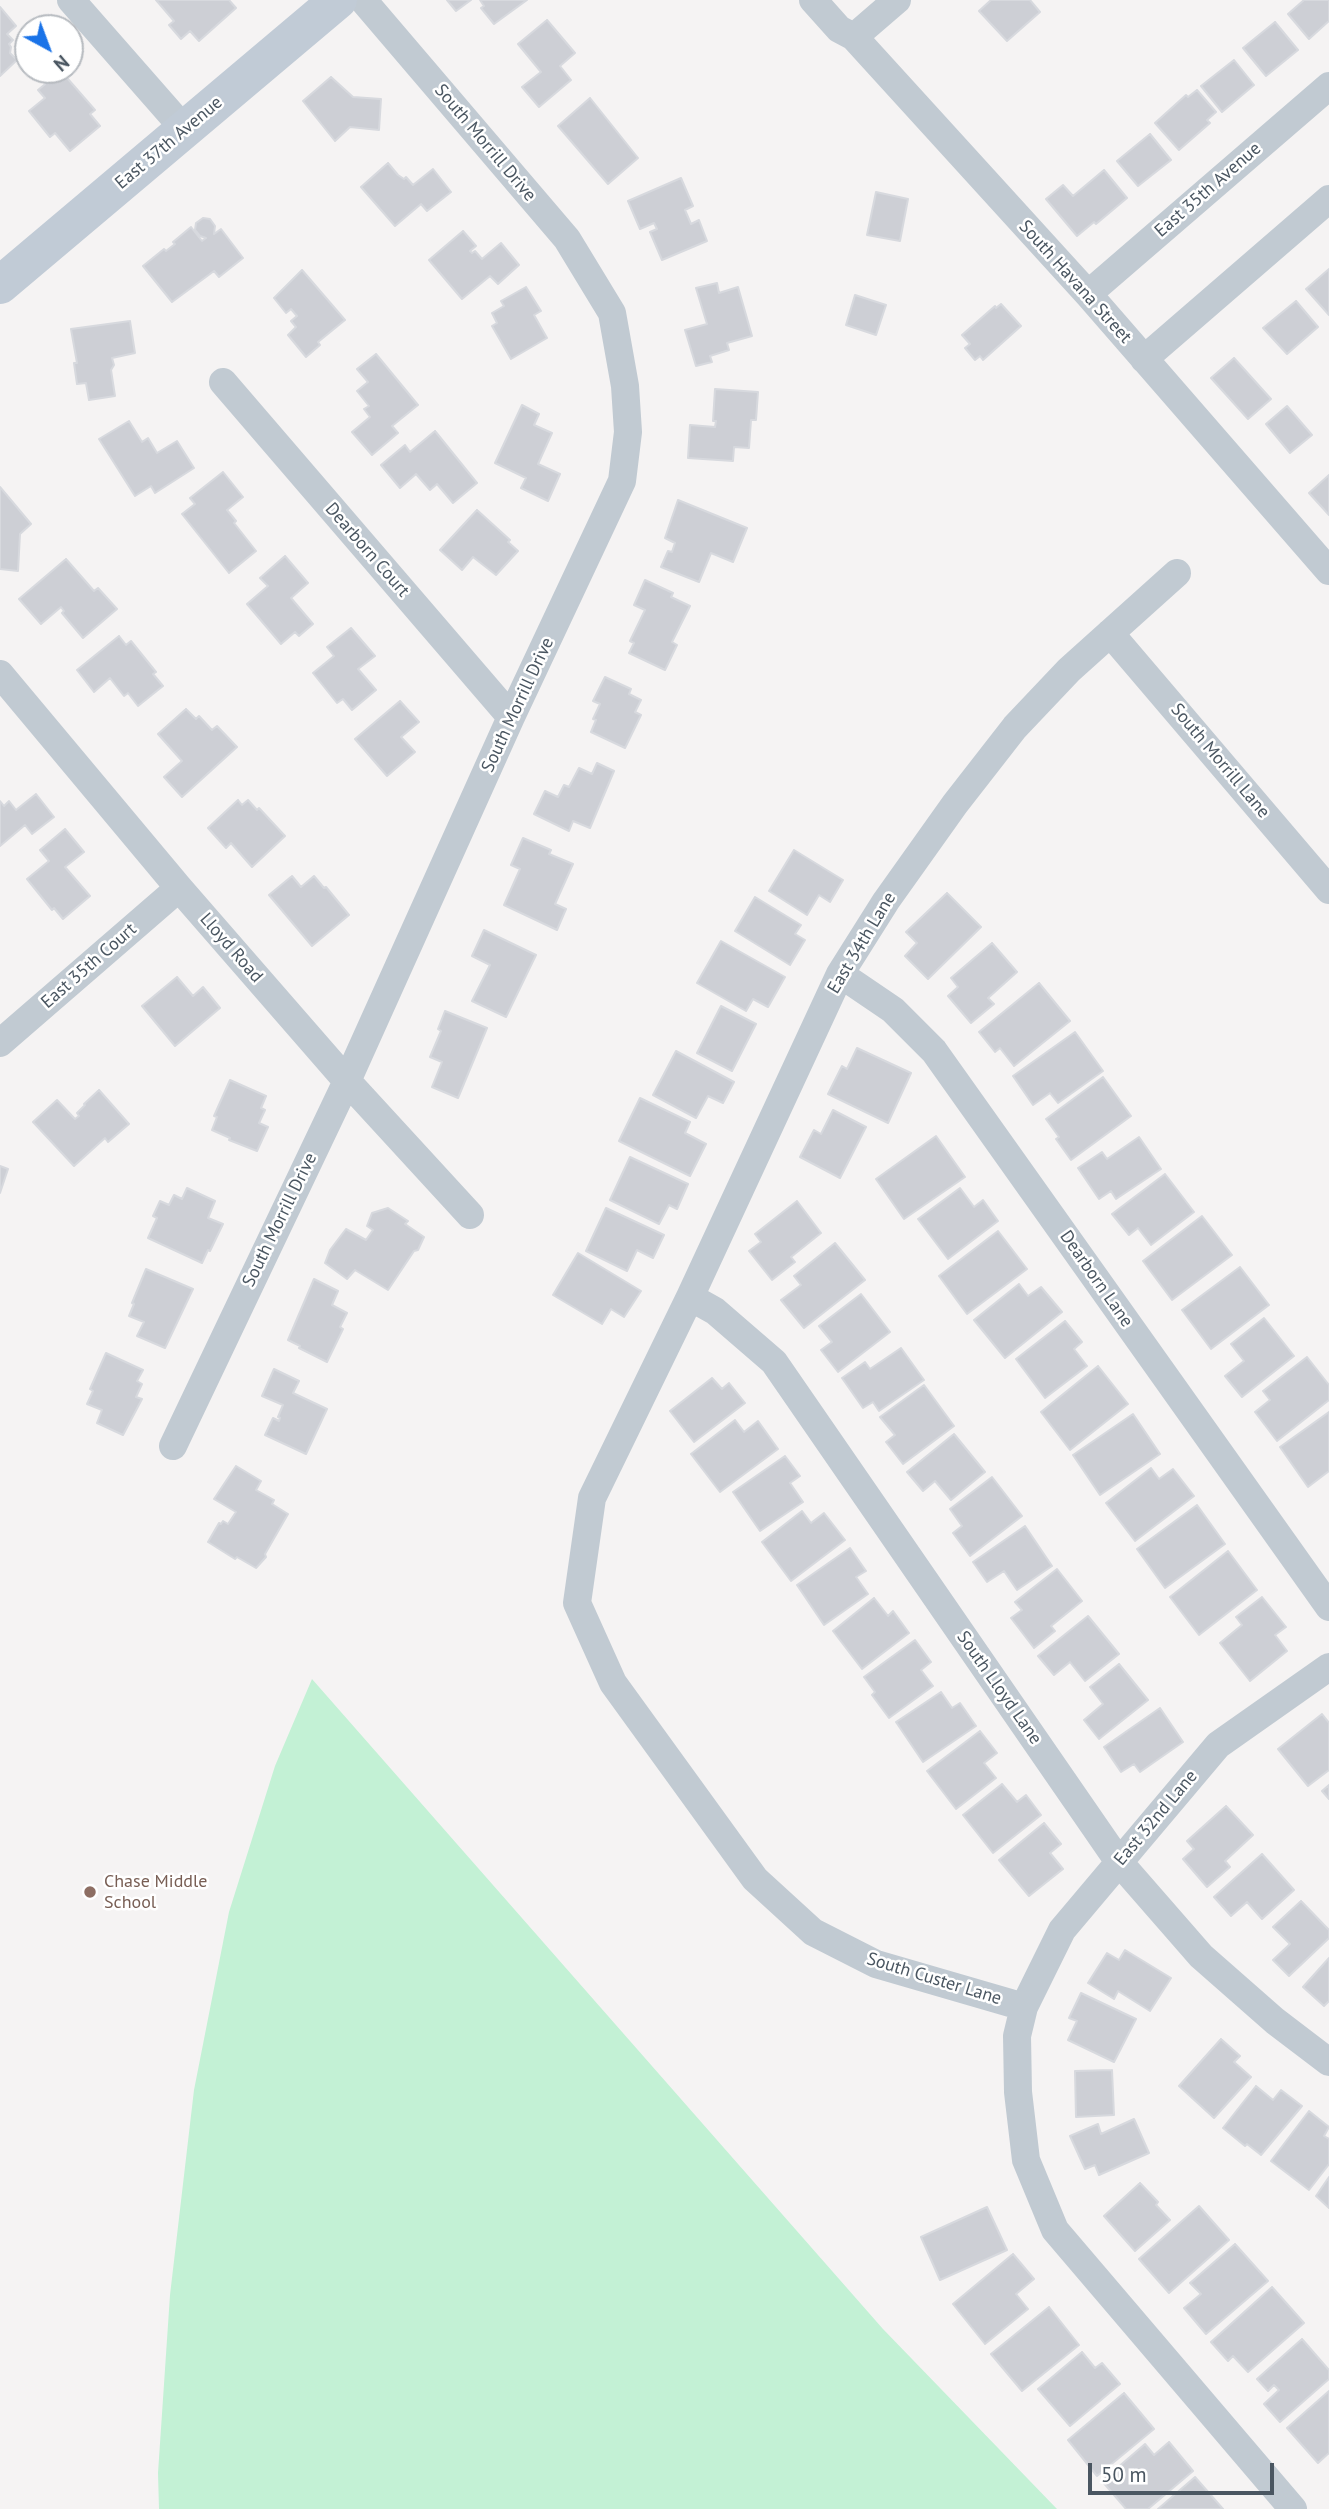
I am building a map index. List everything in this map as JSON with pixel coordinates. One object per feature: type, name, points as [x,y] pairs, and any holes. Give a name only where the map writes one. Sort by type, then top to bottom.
[{"type":"street","points":[[71,0],[185,130]]},
{"type":"street","name":"East 37th Avenue","points":[[0,285],[338,0]]},
{"type":"street","name":"South Morrill Drive","points":[[173,1446],[346,1081],[622,481],[628,432],[625,386],[612,313],[567,239],[363,0]]},
{"type":"street","name":"South Havana Street","points":[[813,0],[839,29],[854,37],[1088,295],[1329,571]]},
{"type":"street","points":[[854,37],[897,0]]},
{"type":"street","name":"East 35th Avenue","points":[[1088,295],[1329,86]]},
{"type":"street","points":[[1144,359],[1329,199]]},
{"type":"street","name":"Dearborn Court","points":[[223,382],[512,717]]},
{"type":"street","name":"East 34th Lane","points":[[648,1381],[690,1297],[840,974],[886,901],[970,785],[1016,727],[1069,670],[1177,573]]},
{"type":"street","name":"South Morrill Lane","points":[[1110,633],[1329,890]]},
{"type":"street","name":"Lloyd Road","points":[[0,674],[179,888],[346,1081],[470,1215]]},
{"type":"street","name":"East 35th Court","points":[[0,1043],[179,888]]},
{"type":"street","name":"Dearborn Lane","points":[[840,974],[893,1010],[934,1051],[1329,1607]]},
{"type":"street","name":"South Lloyd Lane","points":[[690,1297],[716,1311],[774,1362],[1119,1862],[1201,1956],[1275,2021],[1329,2062]]},
{"type":"street","name":"South Custer Lane","points":[[648,1381],[592,1498],[577,1603],[613,1683],[755,1879],[813,1932],[876,1964],[1024,2007],[1017,2036],[1018,2092],[1026,2160],[1055,2230],[1293,2509]]},
{"type":"street","name":"East 32nd Lane","points":[[1024,2007],[1062,1930],[1218,1745],[1329,1667]]},
{"type":"green space","points":[[312,1679],[883,2329],[1057,2509],[159,2509],[158,2473],[170,2295],[194,2090],[229,1912],[275,1766]]},
{"type":"building","points":[[156,0],[229,0],[236,8],[199,41],[190,31],[181,39],[169,25],[174,21]]},
{"type":"building","points":[[447,0],[471,0],[456,11]]},
{"type":"building","points":[[480,0],[527,0],[494,24],[481,8],[484,6]]},
{"type":"building","points":[[991,0],[1030,0],[1040,12],[1007,41],[979,11]]},
{"type":"building","points":[[1304,0],[1329,0],[1329,21],[1309,39],[1288,14]]},
{"type":"building","points":[[0,7],[14,24],[14,28],[7,34],[13,40],[9,44],[14,63],[0,76]]},
{"type":"building","points":[[547,20],[575,53],[560,66],[571,80],[539,107],[522,87],[541,72],[518,44]]},
{"type":"building","points":[[1275,22],[1298,50],[1266,76],[1243,48]]},
{"type":"building","points":[[1234,60],[1254,85],[1222,112],[1201,86]]},
{"type":"building","points":[[331,77],[353,97],[381,99],[379,130],[350,127],[335,141],[303,101]]},
{"type":"building","points":[[45,84],[72,84],[95,110],[90,114],[100,126],[70,151],[55,133],[50,137],[29,111],[45,98],[38,90]]},
{"type":"building","points":[[1197,90],[1216,112],[1207,120],[1210,123],[1179,150],[1155,123],[1186,95],[1188,97]]},
{"type":"building","points":[[590,98],[638,158],[608,184],[558,126]]},
{"type":"building","points":[[1150,134],[1171,160],[1138,186],[1117,161]]},
{"type":"building","points":[[388,163],[398,175],[404,179],[406,177],[413,185],[433,169],[451,192],[427,211],[421,204],[395,226],[361,187]]},
{"type":"building","points":[[1104,170],[1127,198],[1077,236],[1046,199],[1063,185],[1073,196]]},
{"type":"building","points":[[681,178],[693,206],[685,210],[691,224],[699,220],[707,241],[662,260],[650,232],[657,229],[654,223],[640,229],[628,201]]},
{"type":"building","points":[[876,192],[908,199],[900,241],[867,235]]},
{"type":"building","points":[[203,218],[210,219],[215,226],[214,234],[221,229],[243,258],[219,277],[214,271],[172,302],[143,266],[164,249],[166,251],[175,244],[173,242],[191,227],[202,241],[206,238],[195,230],[196,223]]},
{"type":"building","points":[[463,231],[476,246],[470,251],[472,253],[475,251],[482,259],[501,243],[519,265],[498,284],[490,276],[462,299],[429,260]]},
{"type":"building","points":[[1329,269],[1329,315],[1306,289]]},
{"type":"building","points":[[302,270],[345,320],[318,342],[320,345],[306,357],[288,335],[296,327],[291,321],[297,316],[291,309],[286,313],[274,298]]},
{"type":"building","points":[[717,283],[719,293],[738,287],[752,336],[727,343],[729,350],[710,356],[712,362],[696,366],[685,330],[707,324],[696,288]]},
{"type":"building","points":[[526,287],[541,311],[534,315],[547,338],[511,359],[492,326],[497,323],[492,313],[504,306],[501,301]]},
{"type":"building","points":[[855,295],[886,305],[876,335],[846,325]]},
{"type":"building","points":[[1296,301],[1318,327],[1287,354],[1263,328]]},
{"type":"building","points":[[1001,304],[1021,326],[983,360],[980,356],[975,360],[965,348],[970,344],[962,335],[995,306],[996,308]]},
{"type":"building","points":[[130,321],[135,353],[112,358],[115,396],[89,400],[86,383],[77,384],[74,363],[77,363],[71,329]]},
{"type":"building","points":[[376,354],[418,405],[392,426],[398,433],[372,455],[352,432],[370,417],[364,409],[369,406],[357,391],[368,382],[357,369]]},
{"type":"building","points":[[1234,358],[1271,399],[1248,419],[1211,378]]},
{"type":"building","points":[[715,389],[758,392],[756,420],[751,420],[749,448],[734,447],[733,461],[688,458],[690,425],[715,427]]},
{"type":"building","points":[[522,405],[539,414],[534,425],[552,433],[538,464],[560,474],[548,501],[521,488],[526,478],[495,463]]},
{"type":"building","points":[[1287,406],[1312,435],[1290,453],[1266,424]]},
{"type":"building","points":[[129,421],[142,442],[148,438],[157,453],[177,441],[194,468],[155,493],[151,486],[135,496],[99,439]]},
{"type":"building","points":[[435,431],[477,483],[453,503],[437,484],[430,490],[416,474],[400,488],[381,465],[405,445],[410,452]]},
{"type":"building","points":[[223,472],[243,497],[227,510],[256,551],[229,573],[182,514],[195,504],[190,498]]},
{"type":"building","points":[[1329,475],[1329,515],[1309,493]]},
{"type":"building","points":[[0,487],[31,524],[20,534],[18,571],[0,569]]},
{"type":"building","points":[[678,500],[747,528],[733,562],[711,553],[699,582],[661,567],[675,543],[665,538]]},
{"type":"building","points":[[477,510],[510,540],[508,542],[518,551],[496,575],[473,557],[462,570],[440,550]]},
{"type":"building","points":[[285,556],[308,583],[291,598],[313,624],[299,636],[295,632],[281,644],[247,604],[268,586],[260,578]]},
{"type":"building","points":[[66,559],[94,591],[98,588],[117,609],[83,638],[62,613],[64,611],[61,607],[41,624],[19,599]]},
{"type":"building","points":[[645,580],[673,593],[671,597],[690,606],[672,642],[677,645],[665,670],[629,653],[634,643],[630,641],[645,610],[634,605]]},
{"type":"building","points":[[351,628],[375,656],[358,669],[376,690],[352,710],[343,699],[337,703],[313,673],[334,656],[327,647]]},
{"type":"building","points":[[119,636],[126,645],[131,641],[156,672],[153,674],[163,686],[138,706],[128,693],[124,696],[110,678],[94,692],[77,670]]},
{"type":"building","points":[[605,677],[631,689],[629,694],[641,700],[635,712],[641,715],[625,748],[591,732],[600,704],[593,701]]},
{"type":"building","points":[[400,701],[419,722],[401,737],[415,752],[387,776],[355,739]]},
{"type":"building","points":[[186,709],[196,719],[199,716],[212,730],[217,726],[237,747],[182,797],[164,777],[182,761],[158,734]]},
{"type":"building","points":[[597,763],[614,771],[590,828],[573,821],[569,831],[534,814],[545,791],[558,797],[564,785],[569,787],[579,768],[592,774]]},
{"type":"building","points":[[36,794],[54,817],[32,834],[25,825],[0,846],[0,801],[4,806],[9,801],[16,810]]},
{"type":"building","points":[[238,800],[242,805],[248,800],[257,810],[259,808],[285,836],[252,867],[231,843],[226,848],[208,828]]},
{"type":"building","points":[[65,829],[84,852],[65,867],[90,896],[63,919],[54,908],[52,910],[27,879],[49,861],[40,850]]},
{"type":"building","points":[[523,838],[551,850],[549,854],[573,864],[555,904],[566,909],[557,930],[504,905],[520,869],[511,865]]},
{"type":"building","points":[[794,850],[843,880],[830,902],[819,895],[807,915],[769,891]]},
{"type":"building","points":[[292,876],[301,887],[314,876],[349,915],[312,946],[269,895]]},
{"type":"building","points":[[947,893],[981,927],[928,979],[905,956],[917,943],[906,932]]},
{"type":"building","points":[[755,897],[801,925],[795,934],[805,940],[790,965],[735,931]]},
{"type":"building","points":[[484,930],[536,955],[506,1017],[472,1001],[490,965],[472,956]]},
{"type":"building","points":[[721,941],[785,977],[768,1007],[753,999],[746,1011],[697,983]]},
{"type":"building","points":[[992,943],[1017,972],[988,998],[994,1004],[971,1023],[948,996],[958,987],[951,978]]},
{"type":"building","points":[[177,977],[193,996],[203,987],[220,1008],[175,1046],[142,1006]]},
{"type":"building","points":[[1039,983],[1070,1021],[1014,1066],[1000,1048],[995,1052],[979,1032]]},
{"type":"building","points":[[721,1006],[756,1024],[732,1071],[697,1053]]},
{"type":"building","points":[[445,1011],[487,1028],[458,1098],[432,1087],[442,1062],[430,1057],[441,1031],[438,1029]]},
{"type":"building","points":[[1075,1032],[1103,1071],[1058,1103],[1050,1093],[1033,1105],[1013,1076]]},
{"type":"building","points":[[857,1048],[911,1073],[888,1123],[828,1094],[842,1066],[847,1069]]},
{"type":"building","points":[[676,1051],[734,1082],[723,1103],[708,1096],[696,1118],[653,1095]]},
{"type":"building","points":[[1103,1077],[1131,1116],[1071,1160],[1046,1119]]},
{"type":"building","points":[[230,1080],[266,1096],[261,1108],[265,1110],[259,1123],[268,1127],[257,1151],[212,1130],[217,1117],[214,1116]]},
{"type":"building","points":[[99,1090],[129,1124],[108,1142],[105,1138],[74,1166],[33,1122],[57,1100],[75,1119],[84,1104]]},
{"type":"building","points":[[640,1098],[690,1122],[685,1133],[706,1144],[690,1176],[619,1141]]},
{"type":"building","points":[[833,1110],[866,1127],[840,1178],[800,1157],[814,1130],[821,1134]]},
{"type":"building","points":[[936,1136],[965,1177],[904,1219],[876,1179]]},
{"type":"building","points":[[1139,1137],[1161,1169],[1116,1199],[1111,1191],[1099,1199],[1078,1168],[1102,1152],[1107,1159]]},
{"type":"building","points":[[630,1157],[688,1184],[677,1209],[669,1205],[659,1224],[610,1200]]},
{"type":"building","points":[[0,1166],[8,1169],[0,1193]]},
{"type":"building","points":[[1165,1174],[1194,1212],[1151,1245],[1138,1228],[1129,1235],[1112,1214]]},
{"type":"building","points":[[187,1188],[215,1201],[208,1218],[223,1224],[202,1263],[148,1238],[157,1218],[153,1216],[160,1201],[169,1205],[174,1195],[182,1199]]},
{"type":"building","points":[[960,1188],[974,1207],[983,1200],[998,1221],[948,1259],[918,1219]]},
{"type":"building","points":[[797,1201],[821,1233],[791,1257],[795,1262],[772,1280],[749,1251],[761,1242],[755,1234]]},
{"type":"building","points":[[388,1208],[408,1221],[405,1224],[424,1237],[418,1250],[414,1251],[388,1290],[355,1270],[347,1279],[325,1263],[330,1250],[346,1229],[366,1240],[373,1230],[367,1226],[372,1213]]},
{"type":"building","points":[[606,1208],[664,1235],[653,1258],[637,1250],[627,1271],[586,1251]]},
{"type":"building","points":[[1202,1216],[1232,1255],[1172,1300],[1143,1261]]},
{"type":"building","points":[[998,1231],[1027,1269],[967,1314],[939,1276]]},
{"type":"building","points":[[835,1243],[865,1280],[804,1328],[781,1300],[801,1285],[794,1276]]},
{"type":"building","points":[[578,1253],[641,1291],[624,1317],[611,1309],[602,1324],[553,1295]]},
{"type":"building","points":[[1240,1267],[1269,1305],[1211,1349],[1182,1310]]},
{"type":"building","points":[[146,1269],[193,1289],[165,1348],[137,1336],[144,1322],[129,1316]]},
{"type":"building","points":[[314,1279],[338,1291],[332,1305],[347,1313],[340,1327],[343,1329],[327,1362],[288,1340]]},
{"type":"building","points":[[1019,1284],[1028,1296],[1041,1287],[1062,1312],[1005,1358],[974,1320]]},
{"type":"building","points":[[861,1294],[890,1332],[838,1372],[821,1350],[832,1342],[819,1326]]},
{"type":"building","points":[[1264,1318],[1294,1356],[1242,1397],[1225,1376],[1244,1361],[1231,1344]]},
{"type":"building","points":[[1065,1321],[1082,1342],[1074,1349],[1087,1366],[1045,1398],[1016,1359]]},
{"type":"building","points":[[901,1348],[924,1380],[879,1411],[873,1402],[863,1408],[842,1378],[865,1362],[870,1369]]},
{"type":"building","points":[[106,1353],[143,1370],[137,1381],[142,1384],[136,1397],[142,1399],[123,1435],[97,1423],[102,1410],[87,1404],[93,1391],[90,1389]]},
{"type":"building","points":[[1307,1357],[1329,1385],[1329,1400],[1277,1441],[1255,1412],[1270,1400],[1263,1391]]},
{"type":"building","points":[[1098,1366],[1128,1404],[1070,1450],[1041,1412]]},
{"type":"building","points":[[274,1369],[299,1381],[293,1393],[327,1409],[306,1454],[265,1435],[273,1418],[279,1421],[283,1405],[262,1396]]},
{"type":"building","points":[[712,1378],[722,1389],[729,1383],[745,1403],[694,1442],[670,1411]]},
{"type":"building","points":[[924,1385],[954,1426],[903,1464],[886,1442],[895,1435],[880,1417]]},
{"type":"building","points":[[1329,1412],[1329,1471],[1308,1487],[1280,1447]]},
{"type":"building","points":[[1133,1414],[1160,1454],[1100,1495],[1073,1455]]},
{"type":"building","points":[[735,1420],[744,1432],[758,1421],[778,1449],[720,1492],[691,1454]]},
{"type":"building","points":[[954,1434],[985,1472],[951,1500],[935,1481],[923,1491],[907,1472]]},
{"type":"building","points":[[785,1456],[800,1476],[790,1483],[803,1502],[760,1531],[733,1492]]},
{"type":"building","points":[[236,1466],[261,1481],[256,1490],[274,1500],[272,1504],[288,1514],[265,1554],[266,1557],[256,1568],[208,1542],[219,1523],[223,1521],[228,1524],[236,1512],[214,1499]]},
{"type":"building","points":[[1151,1468],[1159,1479],[1173,1469],[1194,1496],[1135,1541],[1106,1503]]},
{"type":"building","points":[[992,1477],[1022,1516],[970,1556],[953,1533],[962,1526],[950,1509]]},
{"type":"building","points":[[1197,1505],[1225,1544],[1165,1588],[1137,1549]]},
{"type":"building","points":[[802,1511],[811,1523],[824,1513],[845,1540],[791,1581],[762,1542]]},
{"type":"building","points":[[1025,1526],[1052,1566],[1017,1590],[1004,1571],[987,1582],[973,1562]]},
{"type":"building","points":[[850,1548],[866,1571],[856,1577],[868,1594],[824,1625],[797,1585]]},
{"type":"building","points":[[1228,1551],[1257,1590],[1199,1635],[1170,1597]]},
{"type":"building","points":[[1057,1569],[1082,1601],[1051,1626],[1055,1631],[1034,1648],[1011,1618],[1022,1610],[1015,1602]]},
{"type":"building","points":[[1262,1597],[1286,1627],[1275,1635],[1287,1651],[1250,1681],[1220,1643],[1242,1625],[1236,1617]]},
{"type":"building","points":[[874,1598],[888,1616],[893,1611],[909,1633],[862,1669],[833,1631]]},
{"type":"building","points":[[1088,1616],[1119,1654],[1085,1681],[1070,1662],[1054,1675],[1038,1656]]},
{"type":"building","points":[[915,1640],[931,1662],[921,1670],[933,1686],[889,1718],[872,1695],[875,1692],[864,1677]]},
{"type":"building","points":[[1119,1664],[1148,1700],[1099,1739],[1084,1720],[1103,1704],[1090,1687]]},
{"type":"building","points":[[941,1692],[952,1708],[960,1703],[976,1726],[923,1762],[896,1722]]},
{"type":"building","points":[[1160,1708],[1183,1742],[1140,1772],[1134,1764],[1121,1772],[1104,1747]]},
{"type":"building","points":[[1322,1714],[1329,1723],[1329,1770],[1308,1786],[1278,1749]]},
{"type":"building","points":[[980,1731],[997,1753],[984,1763],[996,1778],[956,1809],[927,1771]]},
{"type":"building","points":[[1002,1784],[1017,1802],[1026,1795],[1041,1815],[993,1853],[963,1815]]},
{"type":"building","points":[[1329,1785],[1329,1799],[1322,1791]]},
{"type":"building","points":[[1226,1806],[1253,1835],[1225,1861],[1230,1867],[1207,1887],[1183,1859],[1194,1849],[1187,1841]]},
{"type":"building","points":[[1044,1823],[1061,1844],[1050,1853],[1063,1869],[1029,1896],[999,1860]]},
{"type":"building","points":[[1262,1854],[1294,1890],[1262,1919],[1247,1902],[1231,1916],[1214,1897]]},
{"type":"building","points":[[1301,1901],[1329,1930],[1329,1938],[1289,1976],[1273,1960],[1290,1944],[1273,1927]]},
{"type":"building","points":[[1125,1950],[1171,1978],[1150,2011],[1118,1991],[1114,1999],[1088,1983],[1107,1953],[1119,1960]]},
{"type":"building","points":[[1329,1958],[1329,2001],[1324,2006],[1303,1987]]},
{"type":"building","points":[[1081,1993],[1136,2019],[1114,2062],[1068,2040],[1077,2021],[1069,2018]]},
{"type":"building","points":[[1221,2039],[1240,2056],[1234,2062],[1251,2077],[1214,2118],[1179,2086]]},
{"type":"building","points":[[1112,2070],[1114,2115],[1076,2117],[1075,2071]]},
{"type":"building","points":[[1256,2086],[1273,2100],[1281,2090],[1302,2106],[1261,2155],[1223,2128]]},
{"type":"building","points":[[1309,2111],[1329,2127],[1324,2136],[1329,2139],[1329,2164],[1309,2190],[1271,2161]]},
{"type":"building","points":[[1134,2119],[1149,2153],[1099,2175],[1095,2165],[1085,2169],[1070,2136],[1098,2124],[1101,2134]]},
{"type":"building","points":[[1329,2177],[1329,2208],[1316,2196]]},
{"type":"building","points":[[1140,2183],[1170,2220],[1135,2251],[1104,2216]]},
{"type":"building","points":[[1199,2206],[1229,2240],[1169,2293],[1139,2259]]},
{"type":"building","points":[[987,2207],[1007,2250],[940,2280],[921,2237]]},
{"type":"building","points":[[1235,2244],[1268,2281],[1206,2334],[1184,2308],[1201,2294],[1190,2283]]},
{"type":"building","points":[[1013,2254],[1034,2279],[1016,2294],[1028,2309],[985,2344],[953,2304]]},
{"type":"building","points":[[1272,2287],[1304,2323],[1248,2372],[1233,2356],[1228,2361],[1211,2342]]},
{"type":"building","points":[[1049,2307],[1079,2345],[1022,2391],[991,2354]]},
{"type":"building","points":[[1302,2339],[1329,2370],[1329,2379],[1280,2422],[1264,2404],[1279,2390],[1274,2385],[1268,2391],[1257,2379]]},
{"type":"building","points":[[1082,2352],[1095,2368],[1102,2363],[1120,2384],[1070,2426],[1038,2389]]},
{"type":"building","points":[[1329,2391],[1329,2453],[1318,2463],[1287,2428]]},
{"type":"building","points":[[1124,2393],[1154,2429],[1097,2476],[1068,2440]]},
{"type":"building","points":[[1169,2442],[1193,2471],[1148,2509],[1126,2509],[1102,2481],[1145,2444],[1154,2455]]},
{"type":"building","points":[[1195,2477],[1223,2509],[1158,2509]]},
{"type":"place","name":"Chase Middle School","points":[[90,1892]]}]
